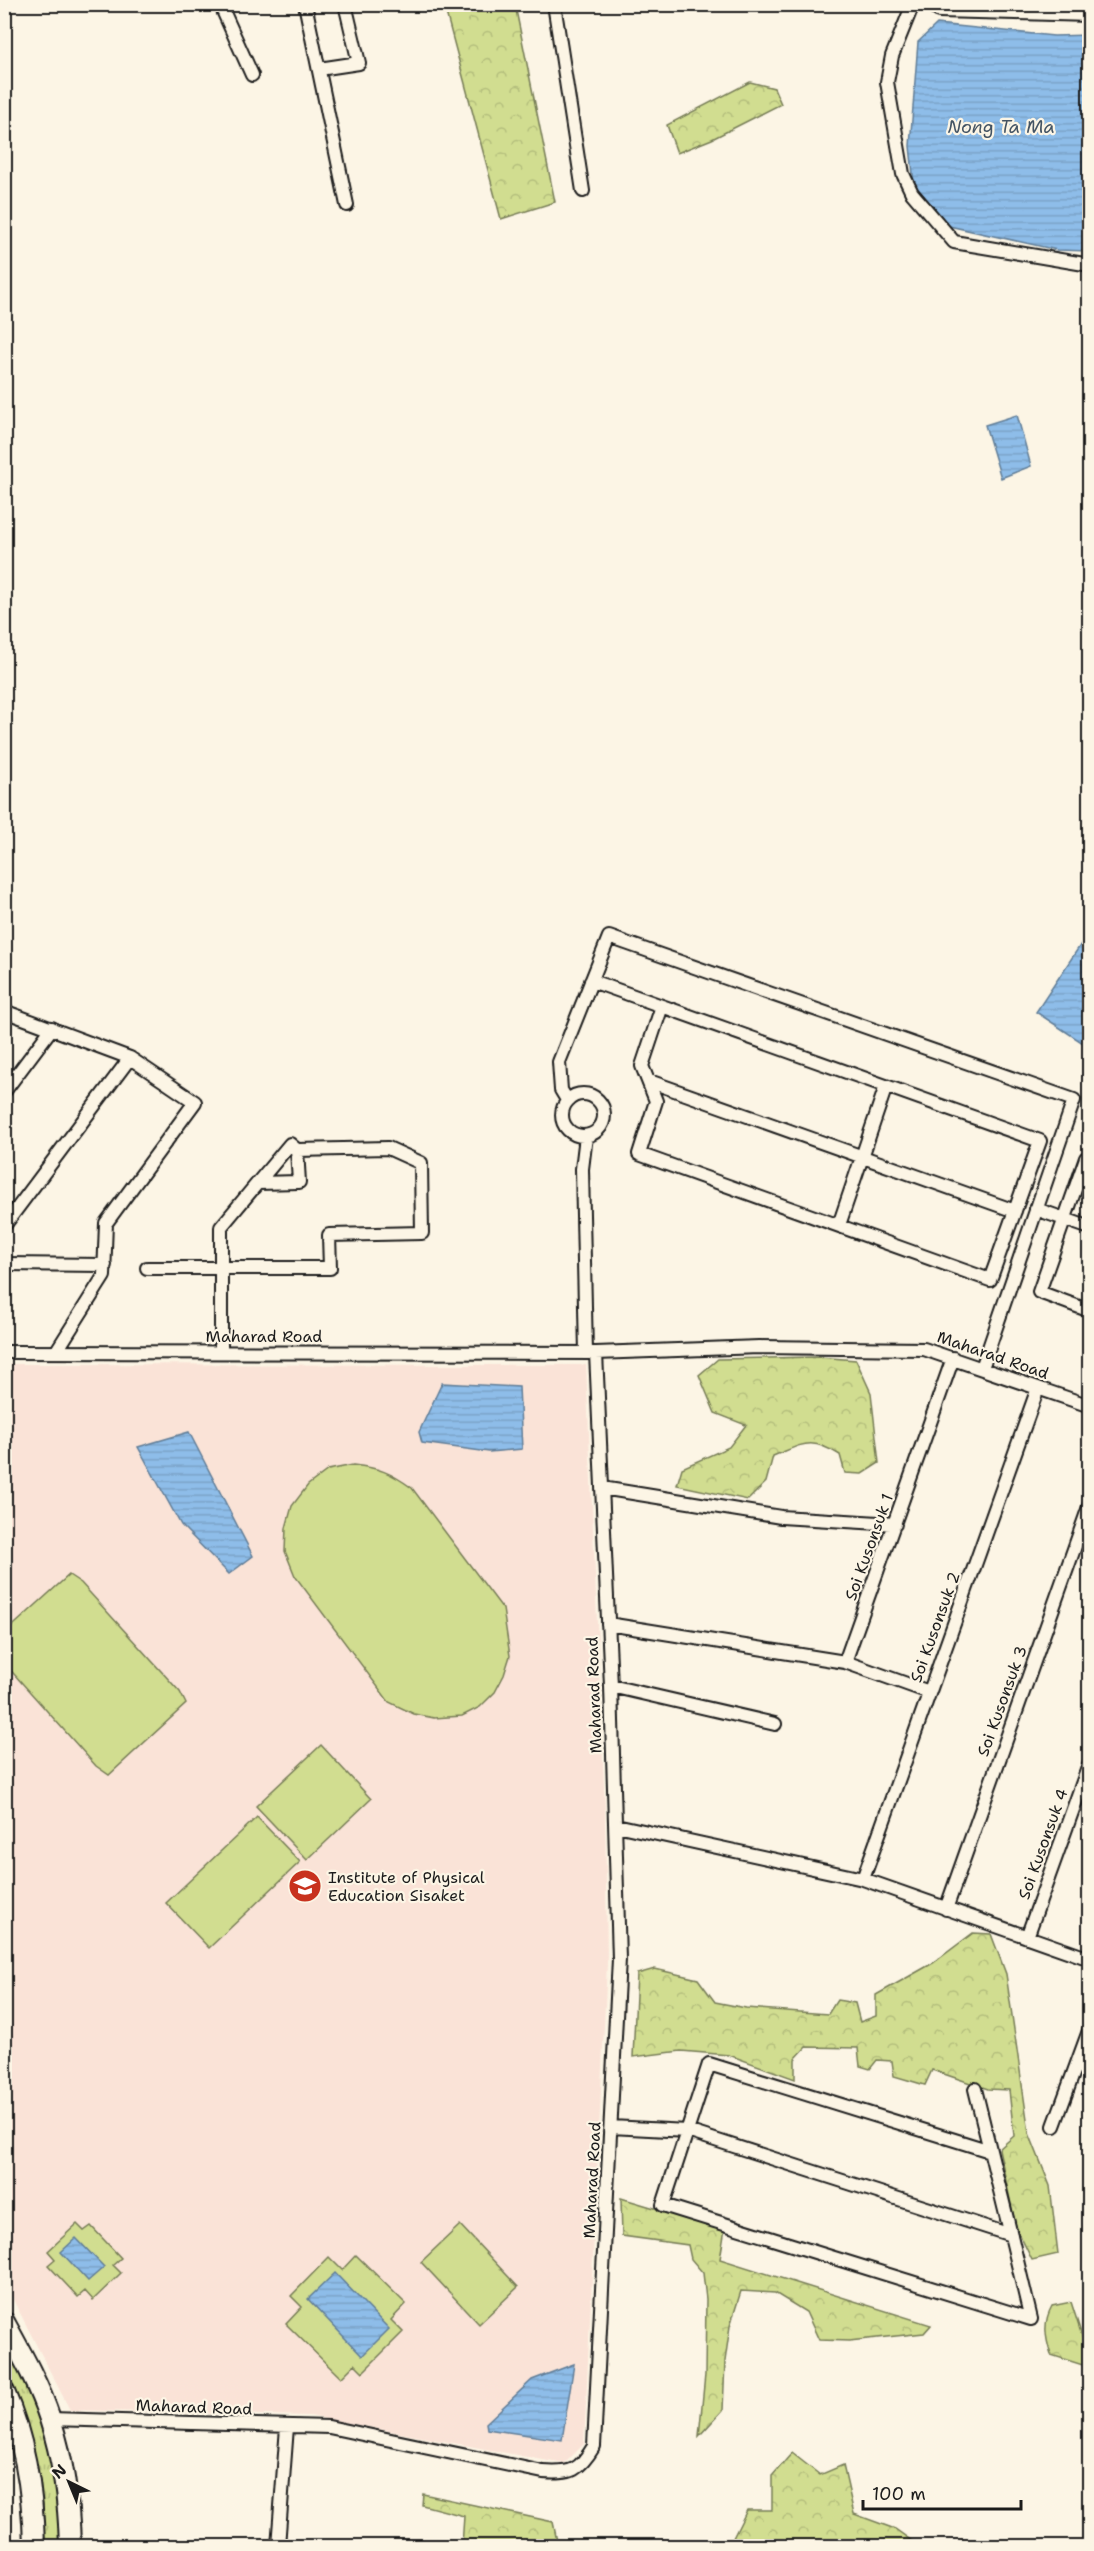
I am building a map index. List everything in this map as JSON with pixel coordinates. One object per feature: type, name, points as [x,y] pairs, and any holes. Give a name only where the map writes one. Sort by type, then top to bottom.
[{"type":"main road","points":[[4,2322],[30,2372],[50,2419],[63,2474],[70,2520],[70,2547]]},
{"type":"main road","points":[[4,2392],[14,2416],[24,2456],[33,2515],[34,2547]]},
{"type":"street","points":[[220,4],[252,75]]},
{"type":"street","points":[[305,4],[347,205]]},
{"type":"street","points":[[319,69],[359,63],[345,4]]},
{"type":"street","points":[[554,4],[583,190]]},
{"type":"street","points":[[913,4],[892,56],[887,82],[903,174],[912,193],[954,242],[1089,266]]},
{"type":"street","points":[[931,4],[939,11],[1089,15]]},
{"type":"street","points":[[567,1100],[561,1090],[559,1062],[609,937],[1074,1100],[982,1368]]},
{"type":"street","points":[[591,981],[662,1006],[1040,1141],[990,1280],[639,1154],[656,1101],[642,1066],[662,1006]]},
{"type":"street","points":[[4,1011],[130,1058],[195,1102],[106,1223],[104,1276],[56,1352]]},
{"type":"street","points":[[4,1092],[52,1028]]},
{"type":"street","points":[[4,1226],[130,1058]]},
{"type":"street","points":[[649,1081],[1015,1211]]},
{"type":"street","points":[[839,1225],[886,1086]]},
{"type":"street","points":[[586,1093],[596,1096],[603,1104],[605,1114],[603,1124],[596,1132],[586,1136],[570,1131],[564,1125],[563,1107],[567,1100],[576,1094],[586,1093]]},
{"type":"street","points":[[586,1136],[582,1169],[591,1353]]},
{"type":"street","points":[[147,1268],[221,1268],[330,1268],[329,1235],[422,1233],[421,1163],[388,1148],[297,1150],[290,1144],[221,1227],[221,1268],[221,1352]]},
{"type":"street","points":[[258,1183],[299,1182],[297,1150]]},
{"type":"street","points":[[1089,1159],[1086,1158],[1039,1292],[1089,1311]]},
{"type":"street","points":[[1036,1209],[1089,1228]]},
{"type":"street","points":[[4,1264],[105,1265]]},
{"type":"street","name":"Maharad Road","points":[[4,1352],[591,1353],[759,1347],[924,1349],[1089,1406]]},
{"type":"street","name":"Maharad Road","points":[[50,2419],[329,2427],[543,2472],[566,2473],[583,2464],[594,2446],[619,1959],[611,1686],[602,1488],[591,1353]]},
{"type":"street","name":"Soi Kusonsuk 1","points":[[845,1662],[953,1358]]},
{"type":"street","name":"Soi Kusonsuk 2","points":[[863,1879],[1038,1388]]},
{"type":"street","points":[[602,1488],[780,1517],[895,1524]]},
{"type":"street","name":"Soi Kusonsuk 3","points":[[946,1909],[1089,1504]]},
{"type":"street","points":[[608,1624],[845,1662],[929,1692]]},
{"type":"street","points":[[611,1686],[775,1724]]},
{"type":"street","name":"Soi Kusonsuk 4","points":[[1027,1937],[1089,1761]]},
{"type":"street","points":[[616,1826],[863,1879],[1089,1959]]},
{"type":"street","points":[[1054,2126],[1089,2028]]},
{"type":"street","points":[[975,2089],[1031,2319],[663,2205],[709,2064],[990,2151]]},
{"type":"street","points":[[611,2127],[687,2131],[1011,2235]]},
{"type":"street","points":[[278,2547],[287,2427]]},
{"type":"shaded area","name":"Institute of Physical Education Sisaket","points":[[4,1364],[586,1365],[605,1809],[607,1963],[584,2444],[564,2464],[310,2416],[70,2410],[5,2284]]},
{"type":"green space","points":[[444,5],[515,5],[555,202],[501,219]]},
{"type":"green space","points":[[750,82],[774,88],[781,104],[712,139],[677,153],[667,125]]},
{"type":"green space","points":[[818,1357],[856,1360],[871,1393],[879,1463],[862,1474],[845,1473],[840,1455],[821,1445],[807,1444],[773,1456],[766,1482],[748,1500],[677,1485],[682,1468],[729,1447],[746,1425],[715,1413],[699,1375],[718,1359]]},
{"type":"green space","points":[[353,1465],[384,1472],[412,1488],[503,1609],[510,1656],[504,1675],[495,1692],[480,1707],[462,1716],[434,1718],[414,1714],[389,1702],[295,1576],[285,1551],[286,1528],[292,1506],[308,1485],[328,1470]]},
{"type":"green space","points":[[69,1575],[81,1583],[180,1692],[186,1704],[109,1775],[96,1766],[5,1664],[5,1633]]},
{"type":"green space","points":[[321,1745],[371,1799],[307,1860],[256,1806]]},
{"type":"green space","points":[[257,1817],[300,1862],[209,1948],[166,1903]]},
{"type":"green space","points":[[973,1933],[991,1934],[1006,1974],[1029,2133],[1050,2186],[1058,2254],[1032,2260],[1016,2227],[999,2149],[1014,2136],[1009,2090],[988,2089],[932,2070],[925,2085],[894,2076],[892,2061],[877,2060],[870,2069],[860,2066],[858,2048],[806,2047],[795,2059],[795,2079],[729,2055],[681,2051],[633,2057],[637,1974],[655,1969],[698,1979],[715,2002],[746,2008],[828,2014],[837,2000],[855,2003],[860,2022],[876,2016],[876,1995],[933,1963]]},
{"type":"green space","points":[[621,2198],[725,2229],[720,2259],[931,2325],[924,2333],[849,2341],[819,2340],[806,2312],[775,2293],[741,2291],[730,2326],[725,2361],[723,2410],[699,2436],[705,2375],[706,2299],[703,2273],[691,2259],[688,2245],[622,2236]]},
{"type":"green space","points":[[77,2224],[84,2231],[91,2226],[121,2258],[113,2265],[121,2273],[93,2300],[85,2291],[78,2297],[48,2265],[55,2259],[48,2251]]},
{"type":"green space","points":[[460,2225],[518,2287],[479,2324],[421,2262]]},
{"type":"green space","points":[[356,2255],[406,2304],[391,2320],[403,2332],[363,2372],[355,2364],[341,2378],[286,2324],[302,2307],[291,2296],[329,2257],[342,2270]]},
{"type":"green space","points":[[1071,2302],[1082,2336],[1089,2337],[1089,2367],[1051,2355],[1049,2348],[1046,2330],[1049,2312],[1052,2306]]},
{"type":"green space","points":[[4,2337],[33,2397],[46,2433],[56,2481],[60,2546],[45,2546],[43,2504],[31,2442],[5,2373]]},
{"type":"green space","points":[[792,2453],[820,2475],[843,2465],[854,2514],[895,2529],[919,2546],[729,2546],[747,2510],[772,2510],[772,2476]]},
{"type":"green space","points":[[423,2494],[553,2522],[558,2546],[462,2546],[464,2516],[422,2505]]},
{"type":"water","name":"Nong Ta Ma","points":[[937,24],[1054,36],[1089,35],[1089,251],[1057,250],[949,226],[914,184],[910,146],[918,42]]},
{"type":"water","points":[[1017,415],[1031,466],[1001,478],[985,425]]},
{"type":"water","points":[[1089,932],[1090,1047],[1036,1012]]},
{"type":"water","points":[[442,1383],[519,1387],[522,1449],[489,1452],[422,1443],[419,1432]]},
{"type":"water","points":[[189,1432],[253,1556],[229,1574],[181,1525],[138,1447]]},
{"type":"water","points":[[76,2238],[104,2267],[88,2281],[61,2252]]},
{"type":"water","points":[[335,2273],[389,2329],[362,2356],[308,2299]]},
{"type":"water","points":[[574,2364],[562,2440],[487,2429],[486,2423],[532,2380]]},
{"type":"place","name":"Institute of Physical Education Sisaket","points":[[305,1886]]}]
